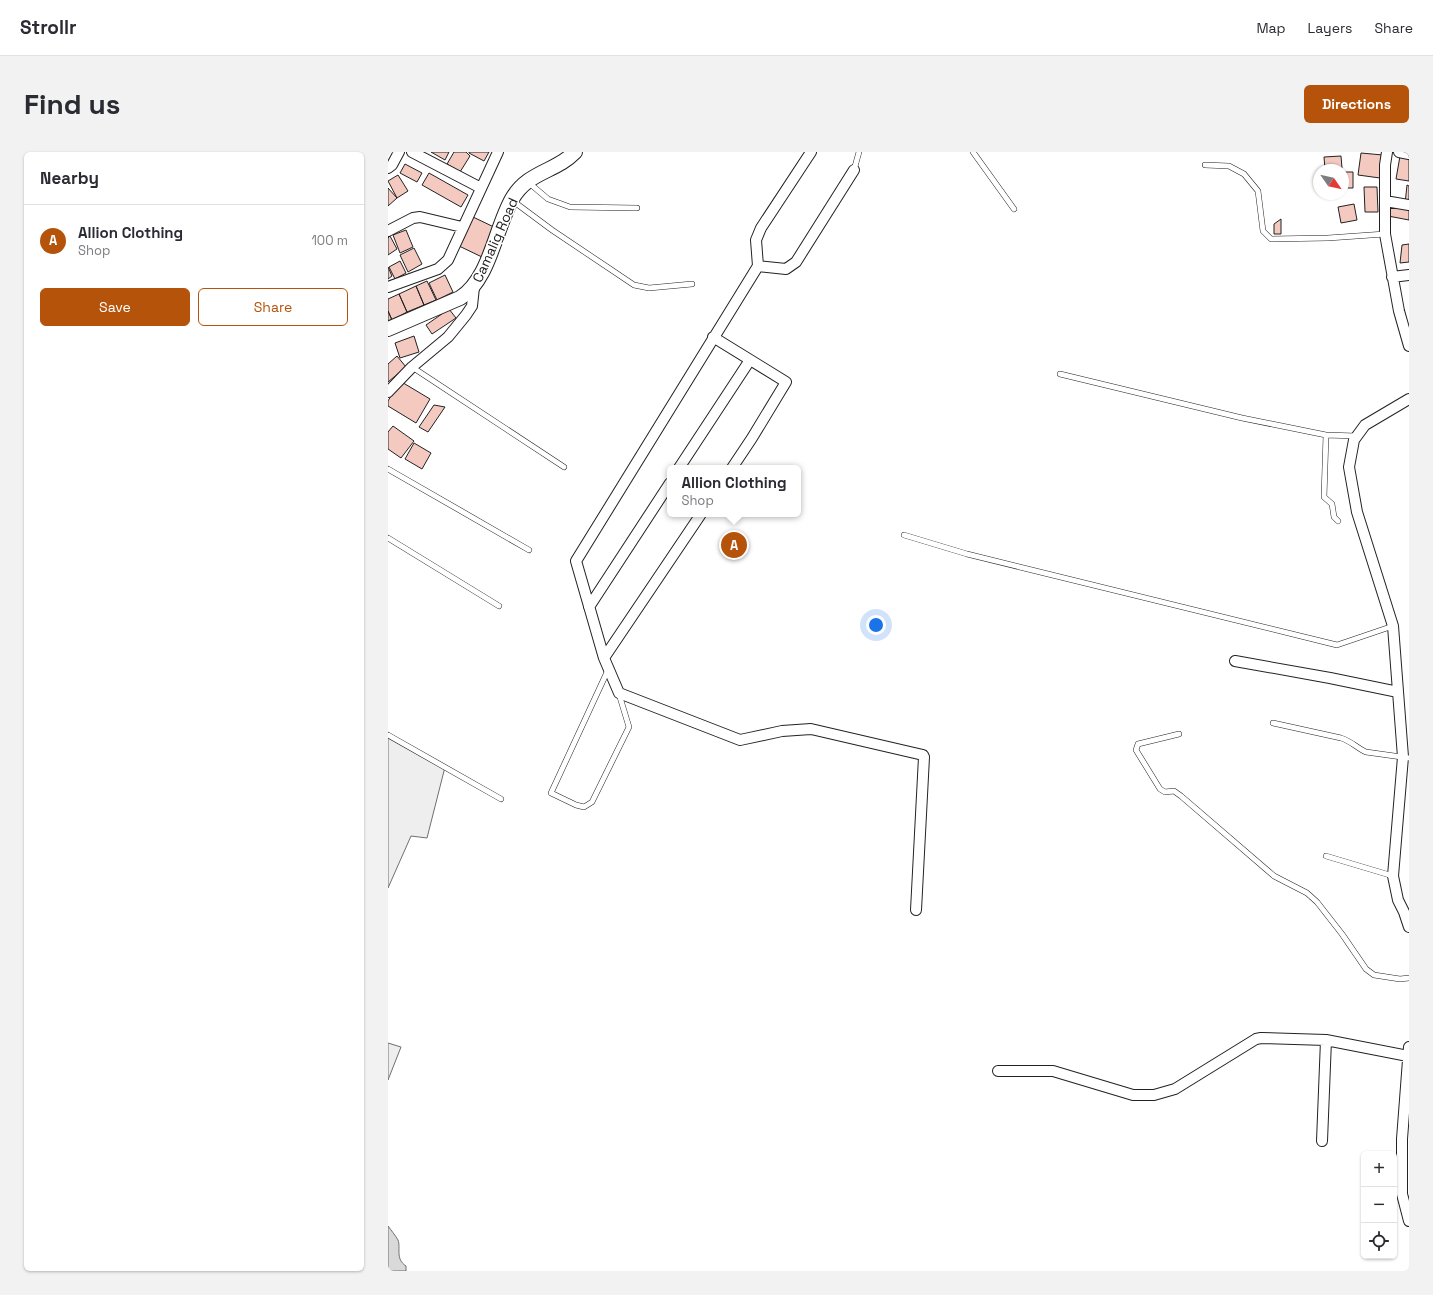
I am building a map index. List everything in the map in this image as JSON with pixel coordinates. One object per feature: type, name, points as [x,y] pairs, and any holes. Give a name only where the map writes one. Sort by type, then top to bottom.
[{"type":"main road","name":"Camalig Road","points":[[388,328],[460,298],[468,293],[474,287],[483,272],[512,200],[517,192],[527,182],[568,158],[575,152]]},
{"type":"street","points":[[388,168],[392,165],[399,152]]},
{"type":"street","points":[[412,152],[481,188]]},
{"type":"street","points":[[388,288],[438,269],[448,260],[498,152]]},
{"type":"street","points":[[811,152],[761,228],[756,240],[758,266],[576,561],[604,658],[619,693],[740,740],[782,731],[811,729],[923,755],[916,910]]},
{"type":"street","points":[[1387,152],[1385,165],[1385,234],[1399,311],[1409,346]]},
{"type":"street","points":[[1399,152],[1409,154]]},
{"type":"street","points":[[758,266],[786,269],[796,262],[854,170]]},
{"type":"street","points":[[1385,201],[1409,205]]},
{"type":"street","points":[[388,231],[413,218],[420,217],[462,227]]},
{"type":"street","points":[[1392,277],[1409,275]]},
{"type":"street","points":[[388,392],[412,367],[448,337],[472,306],[474,287]]},
{"type":"street","points":[[714,338],[786,382],[734,465]]},
{"type":"street","points":[[682,465],[750,360]]},
{"type":"street","points":[[1409,399],[1365,425],[1354,440],[1349,466],[1357,512],[1393,626],[1398,692],[1406,757],[1393,876],[1398,900],[1409,928]]},
{"type":"street","points":[[589,607],[667,488]]},
{"type":"street","points":[[604,658],[699,517]]},
{"type":"street","points":[[1235,661],[1398,692]]},
{"type":"street","points":[[998,1071],[1054,1071],[1133,1095],[1154,1095],[1174,1089],[1256,1039],[1261,1038],[1326,1040],[1408,1051],[1402,1139],[1402,1194],[1409,1221]]},
{"type":"street","points":[[1322,1141],[1326,1040]]},
{"type":"lane","points":[[854,170],[859,152]]},
{"type":"lane","points":[[973,152],[1014,210]]},
{"type":"lane","points":[[1206,165],[1229,166],[1244,174],[1258,192],[1263,231],[1271,239],[1328,238],[1385,234]]},
{"type":"lane","points":[[527,182],[548,199],[570,207],[637,208]]},
{"type":"lane","points":[[512,200],[552,230],[634,285],[649,288],[692,284]]},
{"type":"lane","points":[[412,367],[564,467]]},
{"type":"lane","points":[[1060,374],[1242,418],[1326,435],[1357,436]]},
{"type":"lane","points":[[1326,435],[1324,497],[1332,504],[1334,517],[1338,521]]},
{"type":"lane","points":[[388,469],[529,550]]},
{"type":"lane","points":[[904,535],[967,554],[1337,645],[1393,626]]},
{"type":"lane","points":[[388,538],[499,606]]},
{"type":"lane","points":[[609,668],[551,793],[576,805],[584,807],[592,802],[628,727],[619,693]]},
{"type":"lane","points":[[1272,723],[1348,740],[1360,750],[1366,752],[1406,757]]},
{"type":"lane","points":[[1179,734],[1138,744],[1136,750],[1160,789],[1165,792],[1174,791],[1274,876],[1307,893],[1317,902],[1342,934],[1366,969],[1374,975],[1400,979],[1409,978]]},
{"type":"lane","points":[[388,735],[501,799]]},
{"type":"lane","points":[[1326,856],[1393,876]]},
{"type":"shaded area","points":[[388,735],[445,767],[427,838],[411,836],[388,888]]},
{"type":"shaded area","points":[[388,1043],[401,1047],[388,1080]]},
{"type":"shaded area","points":[[388,1226],[398,1240],[399,1257],[406,1266],[406,1271],[388,1271]]},
{"type":"building","points":[[431,152],[449,152],[445,160]]},
{"type":"building","points":[[454,152],[466,152],[470,156],[460,172],[447,164]]},
{"type":"building","points":[[469,152],[489,152],[484,161]]},
{"type":"building","points":[[1361,153],[1383,155],[1380,178],[1358,175]]},
{"type":"building","points":[[1341,156],[1342,164],[1325,164],[1324,157]]},
{"type":"building","points":[[1400,156],[1409,158],[1409,181],[1396,179]]},
{"type":"building","points":[[405,164],[422,173],[417,182],[400,173]]},
{"type":"building","points":[[1349,172],[1353,172],[1353,188],[1349,188]]},
{"type":"building","points":[[429,173],[468,195],[461,207],[422,185]]},
{"type":"building","points":[[398,175],[408,191],[397,198],[388,181]]},
{"type":"building","points":[[1407,185],[1409,186],[1409,204],[1405,204]]},
{"type":"building","points":[[1364,187],[1377,187],[1378,212],[1365,212]]},
{"type":"building","points":[[388,188],[397,198],[388,206]]},
{"type":"building","points":[[1354,204],[1357,220],[1341,223],[1338,207]]},
{"type":"building","points":[[1390,206],[1409,209],[1409,220],[1388,216]]},
{"type":"building","points":[[473,217],[496,228],[482,257],[459,246]]},
{"type":"building","points":[[1281,219],[1281,234],[1274,234],[1274,224]]},
{"type":"building","points":[[406,230],[413,247],[400,253],[393,235]]},
{"type":"building","points":[[390,236],[397,249],[388,255],[388,238]]},
{"type":"building","points":[[1409,244],[1409,262],[1400,263],[1402,245]]},
{"type":"building","points":[[414,248],[422,264],[408,272],[400,255]]},
{"type":"building","points":[[400,261],[406,273],[395,279],[389,267]]},
{"type":"building","points":[[388,267],[392,276],[388,279]]},
{"type":"building","points":[[445,275],[453,292],[437,300],[429,283]]},
{"type":"building","points":[[427,281],[436,300],[424,305],[416,286]]},
{"type":"building","points":[[416,286],[424,305],[407,312],[399,294]]},
{"type":"building","points":[[399,294],[407,312],[392,320],[388,311],[388,299]]},
{"type":"building","points":[[449,309],[456,318],[432,334],[426,325]]},
{"type":"building","points":[[388,311],[392,320],[388,321]]},
{"type":"building","points":[[414,336],[419,352],[400,358],[395,343]]},
{"type":"building","points":[[397,356],[406,367],[388,382],[388,364]]},
{"type":"building","points":[[400,381],[430,399],[416,423],[388,406],[388,401]]},
{"type":"building","points":[[434,405],[445,407],[428,432],[419,427]]},
{"type":"building","points":[[393,426],[414,441],[401,458],[388,449],[388,432]]},
{"type":"building","points":[[414,443],[431,453],[422,469],[405,459]]},
{"type":"place","name":"Allion Clothing","points":[[734,545]]}]
